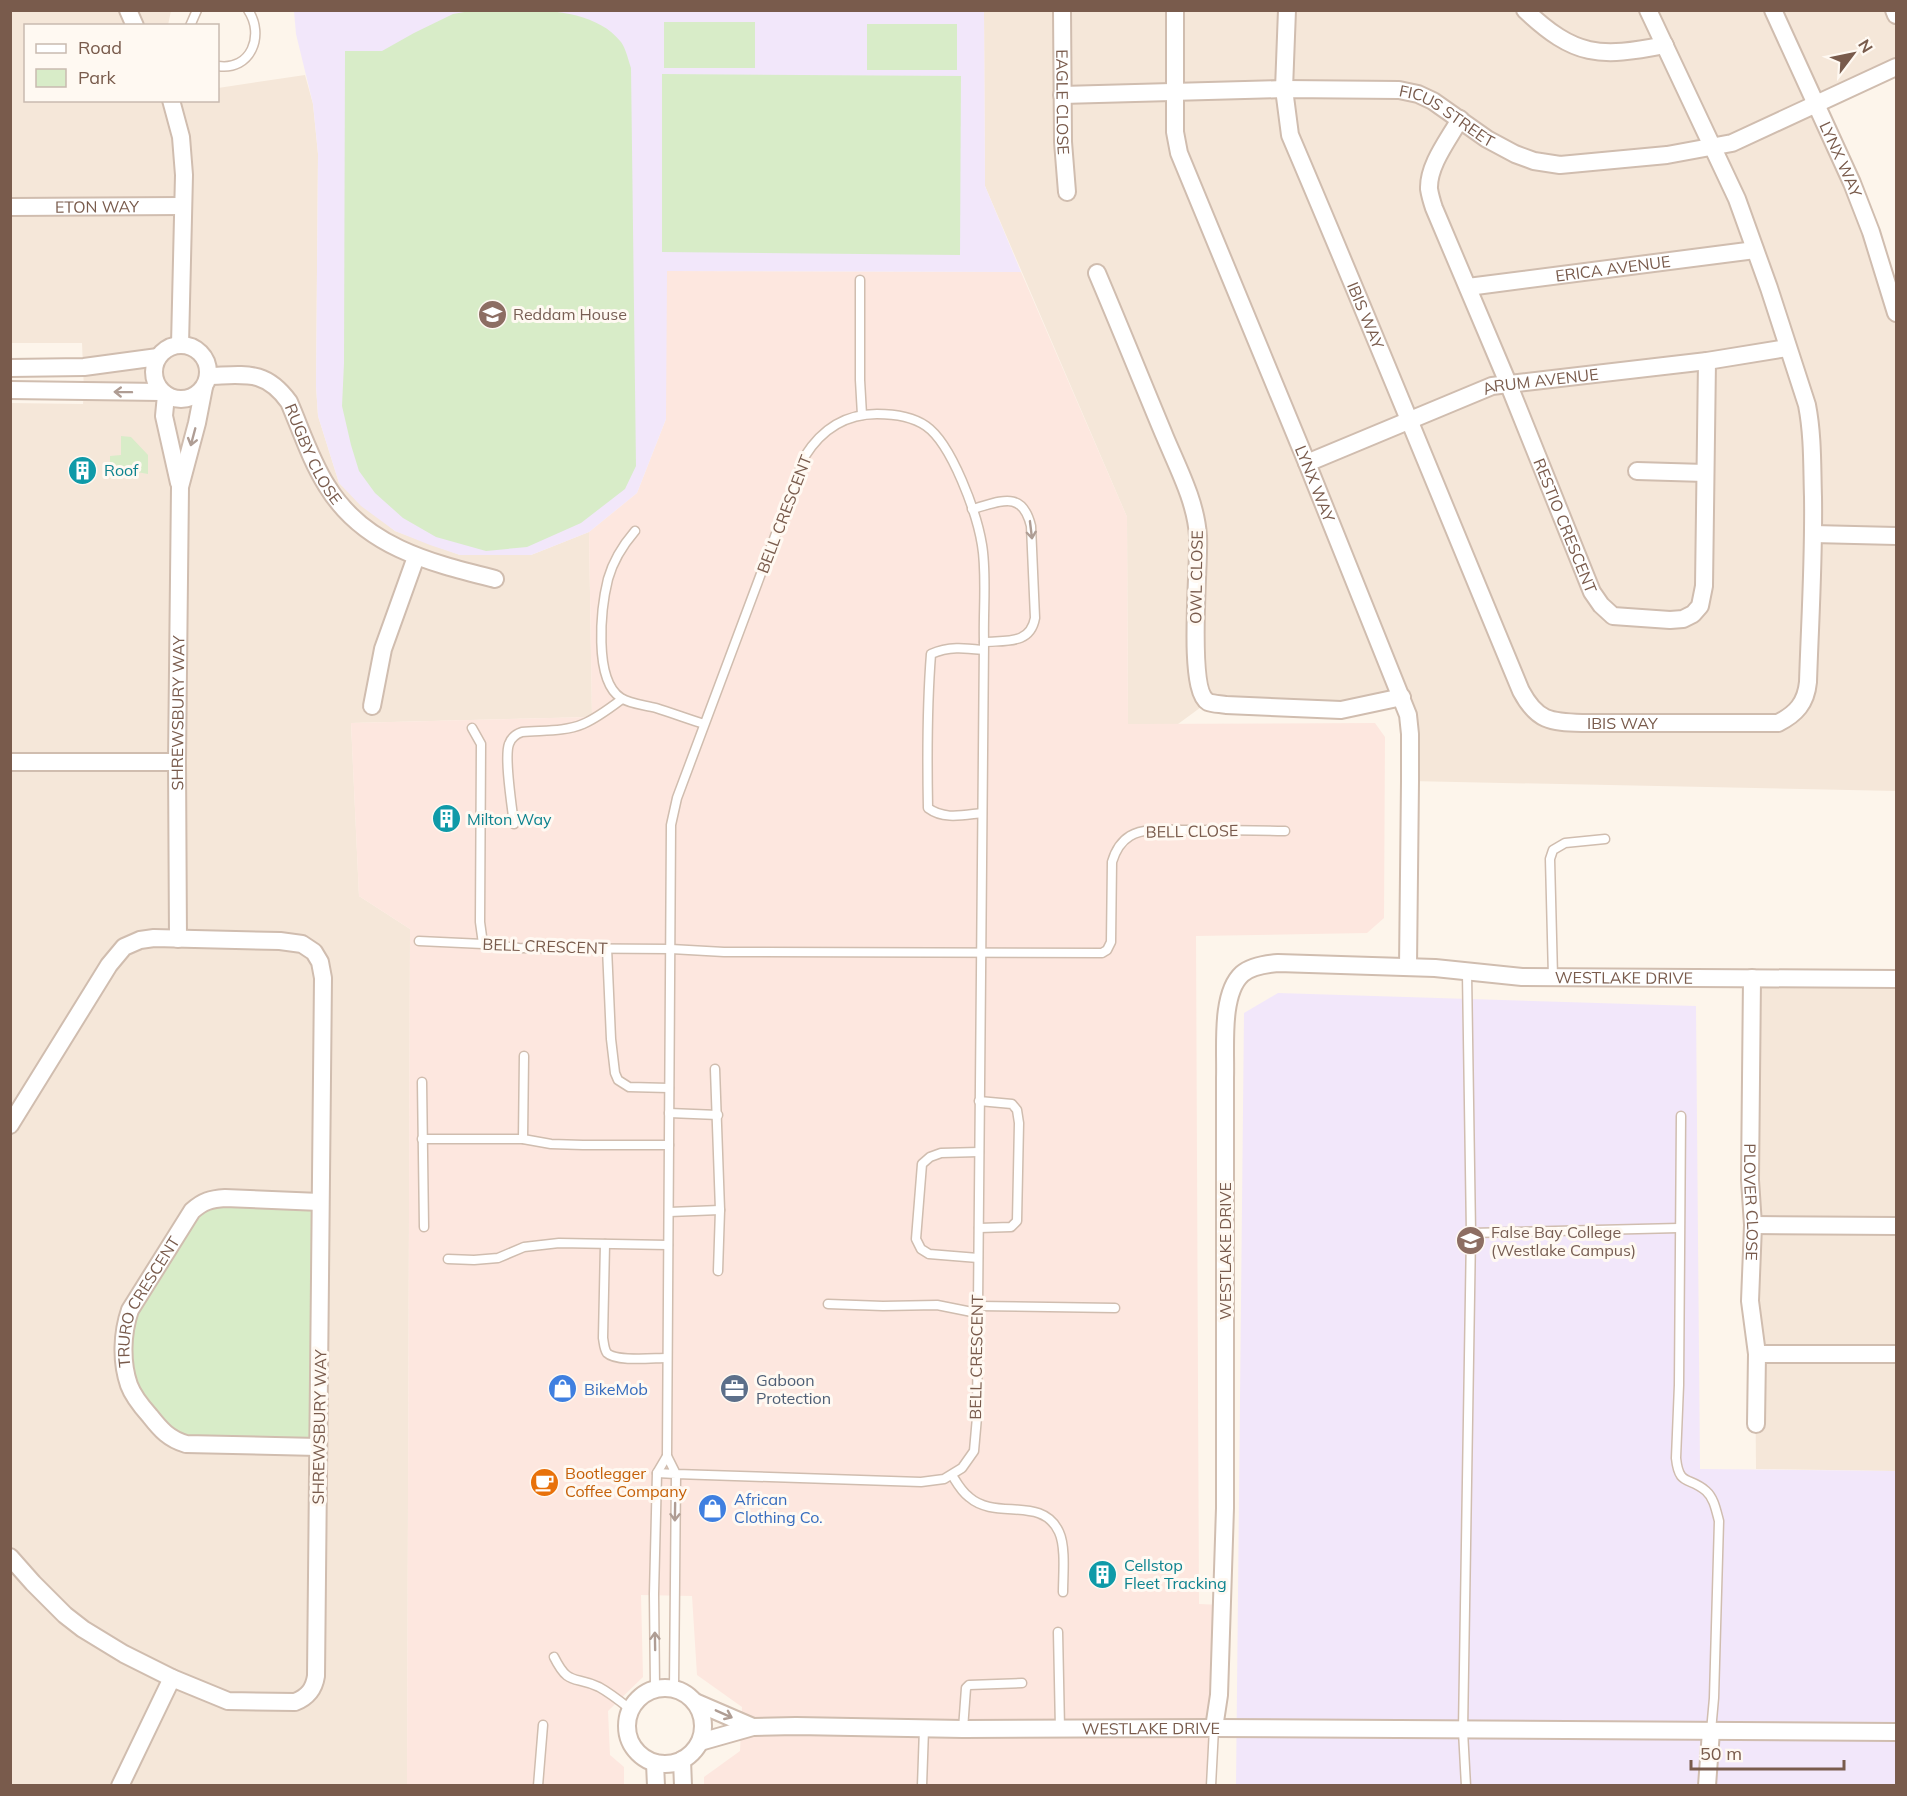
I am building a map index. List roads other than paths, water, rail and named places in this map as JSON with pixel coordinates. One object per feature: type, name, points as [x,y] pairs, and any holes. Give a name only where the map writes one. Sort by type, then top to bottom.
[{"type":"street","points":[[128,10],[134,24]]},
{"type":"street","name":"EAGLE CLOSE","points":[[1062,10],[1063,142],[1067,192]]},
{"type":"street","name":"LYNX WAY","points":[[1175,10],[1175,132],[1186,175],[1307,463],[1408,715],[1410,734],[1408,967]]},
{"type":"street","name":"IBIS WAY","points":[[1287,10],[1284,89],[1290,135],[1528,704],[1536,714],[1548,720],[1582,723],[1778,723],[1801,707],[1807,695],[1813,534],[1810,420],[1807,405],[1737,199],[1648,10]]},
{"type":"street","points":[[1525,10],[1554,36],[1572,46],[1587,50],[1601,53],[1624,52],[1665,45]]},
{"type":"street","name":"LYNX WAY","points":[[1773,10],[1852,183],[1871,232],[1896,313]]},
{"type":"street","points":[[1894,10],[1896,15]]},
{"type":"street","name":"FICUS STREET","points":[[1062,95],[1284,89],[1399,90],[1418,94],[1433,101],[1487,139],[1515,154],[1534,161],[1560,165],[1667,155],[1732,143],[1896,67]]},
{"type":"street","points":[[172,102],[181,137],[184,175],[180,345]]},
{"type":"street","name":"RESTIO CRESCENT","points":[[1460,119],[1433,167],[1430,190],[1434,208],[1508,383],[1592,592],[1613,616],[1677,620],[1693,614],[1700,606],[1704,586],[1707,361]]},
{"type":"street","name":"ETON WAY","points":[[10,207],[182,206]]},
{"type":"street","name":"ERICA AVENUE","points":[[1468,287],[1755,250]]},
{"type":"street","name":"OWL CLOSE","points":[[1097,273],[1196,518],[1199,563],[1196,667],[1203,696],[1208,702],[1226,705],[1341,710],[1402,697]]},
{"type":"street","points":[[180,345],[190,346],[198,351],[207,366],[197,423],[180,487],[164,416],[164,393],[153,375],[154,366],[164,350],[180,345]]},
{"type":"street","name":"ARUM AVENUE","points":[[1307,463],[1478,392],[1508,383],[1707,361],[1788,348]]},
{"type":"street","points":[[10,368],[84,367],[158,357]]},
{"type":"street","points":[[40,368],[40,390]]},
{"type":"street","name":"RUGBY CLOSE","points":[[206,382],[249,375],[274,384],[289,402],[320,474],[333,496],[367,530],[396,549],[416,557],[495,579]]},
{"type":"street","points":[[10,390],[164,393],[179,400],[197,394],[206,382]]},
{"type":"street","points":[[1637,471],[1705,473]]},
{"type":"street","name":"SHREWSBURY WAY","points":[[178,939],[180,487]]},
{"type":"street","points":[[1813,534],[1896,536]]},
{"type":"street","points":[[372,706],[383,649],[416,557]]},
{"type":"street","points":[[10,762],[177,762]]},
{"type":"street","name":"SHREWSBURY WAY","points":[[10,1125],[117,954],[124,947],[140,940],[154,938],[294,943],[309,948],[317,956],[323,978],[316,1676],[312,1691],[302,1700],[295,1702],[228,1701],[172,1678],[124,1654],[83,1629],[48,1598],[10,1557]]},
{"type":"street","name":"WESTLAKE DRIVE","points":[[700,1742],[753,1727],[1214,1728],[1219,1695],[1224,1530],[1227,1014],[1230,994],[1243,973],[1264,964],[1278,963],[1435,968],[1501,976],[1896,979]]},
{"type":"street","name":"PLOVER CLOSE","points":[[1752,978],[1750,1180],[1753,1225],[1750,1301],[1757,1354],[1756,1424]]},
{"type":"street","name":"TRURO CRESCENT","points":[[318,1447],[186,1444],[167,1436],[139,1403],[129,1386],[125,1368],[124,1342],[130,1310],[192,1211],[199,1205],[213,1199],[225,1198],[320,1202]]},
{"type":"street","points":[[1753,1225],[1896,1226]]},
{"type":"street","points":[[1757,1354],[1896,1354]]},
{"type":"street","points":[[120,1785],[172,1678]]},
{"type":"street","points":[[655,1688],[674,1688],[687,1694],[695,1702],[703,1721],[700,1742],[691,1754],[671,1764],[655,1763],[639,1754],[631,1743],[627,1726],[630,1709],[642,1695],[655,1688]]},
{"type":"street","name":"WESTLAKE DRIVE","points":[[695,1702],[753,1727]]},
{"type":"street","points":[[1214,1728],[1896,1732]]},
{"type":"street","points":[[1707,1785],[1711,1731]]},
{"type":"street","points":[[682,1760],[683,1785]]},
{"type":"street","points":[[655,1763],[656,1785]]},
{"type":"lane","points":[[191,24],[197,10]]},
{"type":"lane","points":[[219,66],[225,67],[240,62],[252,51],[256,35],[254,19],[248,10]]},
{"type":"lane","points":[[860,280],[862,415]]},
{"type":"lane","name":"BELL CRESCENT","points":[[674,1688],[676,1474],[667,1456],[666,1358],[671,825],[677,798],[704,724],[806,456],[825,431],[843,421],[862,415],[892,415],[924,425],[932,432],[954,461],[983,546],[977,1417],[974,1451],[962,1468],[952,1475]]},
{"type":"lane","points":[[972,509],[1010,500],[1018,503],[1028,513],[1033,551],[1035,618],[1034,627],[1026,636],[983,646],[942,649],[932,654],[927,752],[928,808],[945,816],[982,813]]},
{"type":"lane","points":[[635,531],[623,545],[608,578],[604,604],[603,663],[609,686],[622,699],[704,724]]},
{"type":"lane","points":[[514,824],[508,756],[510,741],[522,732],[569,728],[584,724],[601,715],[622,699]]},
{"type":"lane","points":[[472,728],[481,744],[480,922],[483,944]]},
{"type":"lane","name":"BELL CLOSE","points":[[1112,931],[1112,862],[1120,844],[1131,835],[1159,830],[1285,831]]},
{"type":"lane","points":[[1553,977],[1550,859],[1553,850],[1565,843],[1605,839]]},
{"type":"lane","name":"BELL CRESCENT","points":[[419,941],[519,948],[671,949],[724,952],[1102,953],[1110,947],[1112,931]]},
{"type":"lane","points":[[607,948],[611,1039],[618,1080],[629,1087],[669,1088]]},
{"type":"lane","points":[[1466,1785],[1463,1731],[1471,1233],[1467,973]]},
{"type":"lane","points":[[523,1139],[524,1056]]},
{"type":"lane","points":[[715,1069],[720,1210],[718,1271]]},
{"type":"lane","points":[[422,1082],[424,1227]]},
{"type":"lane","points":[[979,1101],[1012,1104],[1017,1110],[1020,1123],[1017,1221],[1011,1227],[979,1228]]},
{"type":"lane","points":[[669,1113],[718,1115]]},
{"type":"lane","points":[[1681,1116],[1677,1468],[1681,1477],[1705,1490],[1711,1497],[1719,1521],[1711,1731]]},
{"type":"lane","points":[[422,1139],[523,1139],[573,1145],[669,1145]]},
{"type":"lane","points":[[978,1258],[928,1254],[921,1249],[916,1239],[922,1164],[930,1157],[941,1153],[979,1152]]},
{"type":"lane","points":[[669,1212],[720,1210]]},
{"type":"lane","points":[[1471,1233],[1679,1228]]},
{"type":"lane","points":[[604,1244],[603,1338],[606,1351],[620,1358],[666,1358]]},
{"type":"lane","points":[[448,1259],[498,1258],[535,1245],[668,1245]]},
{"type":"lane","points":[[828,1304],[937,1305],[977,1310],[1115,1308]]},
{"type":"lane","points":[[655,1688],[654,1594],[657,1473],[667,1456]]},
{"type":"lane","points":[[657,1473],[921,1482],[944,1479],[952,1475],[969,1498],[979,1504],[990,1508],[1047,1515],[1059,1533],[1062,1543],[1063,1592]]},
{"type":"lane","points":[[1058,1632],[1060,1729]]},
{"type":"lane","points":[[554,1657],[561,1671],[568,1678],[596,1686],[630,1709]]},
{"type":"lane","points":[[963,1729],[966,1688],[969,1685],[1022,1683]]},
{"type":"lane","points":[[538,1785],[543,1725]]},
{"type":"lane","points":[[922,1785],[924,1728]]},
{"type":"lane","points":[[1211,1785],[1214,1728]]},
{"type":"place","name":"Reddam House","points":[[492,314]]},
{"type":"place","name":"Roof","points":[[83,470]]},
{"type":"place","name":"Milton Way","points":[[446,819]]},
{"type":"place","name":"False Bay College (Westlake Campus)","points":[[1470,1241]]},
{"type":"place","name":"BikeMob","points":[[563,1389]]},
{"type":"place","name":"Gaboon Protection","points":[[735,1389]]},
{"type":"place","name":"Bootlegger Coffee Company","points":[[544,1482]]},
{"type":"place","name":"African Clothing Co.","points":[[713,1508]]},
{"type":"place","name":"Cellstop Fleet Tracking","points":[[1103,1574]]}]
